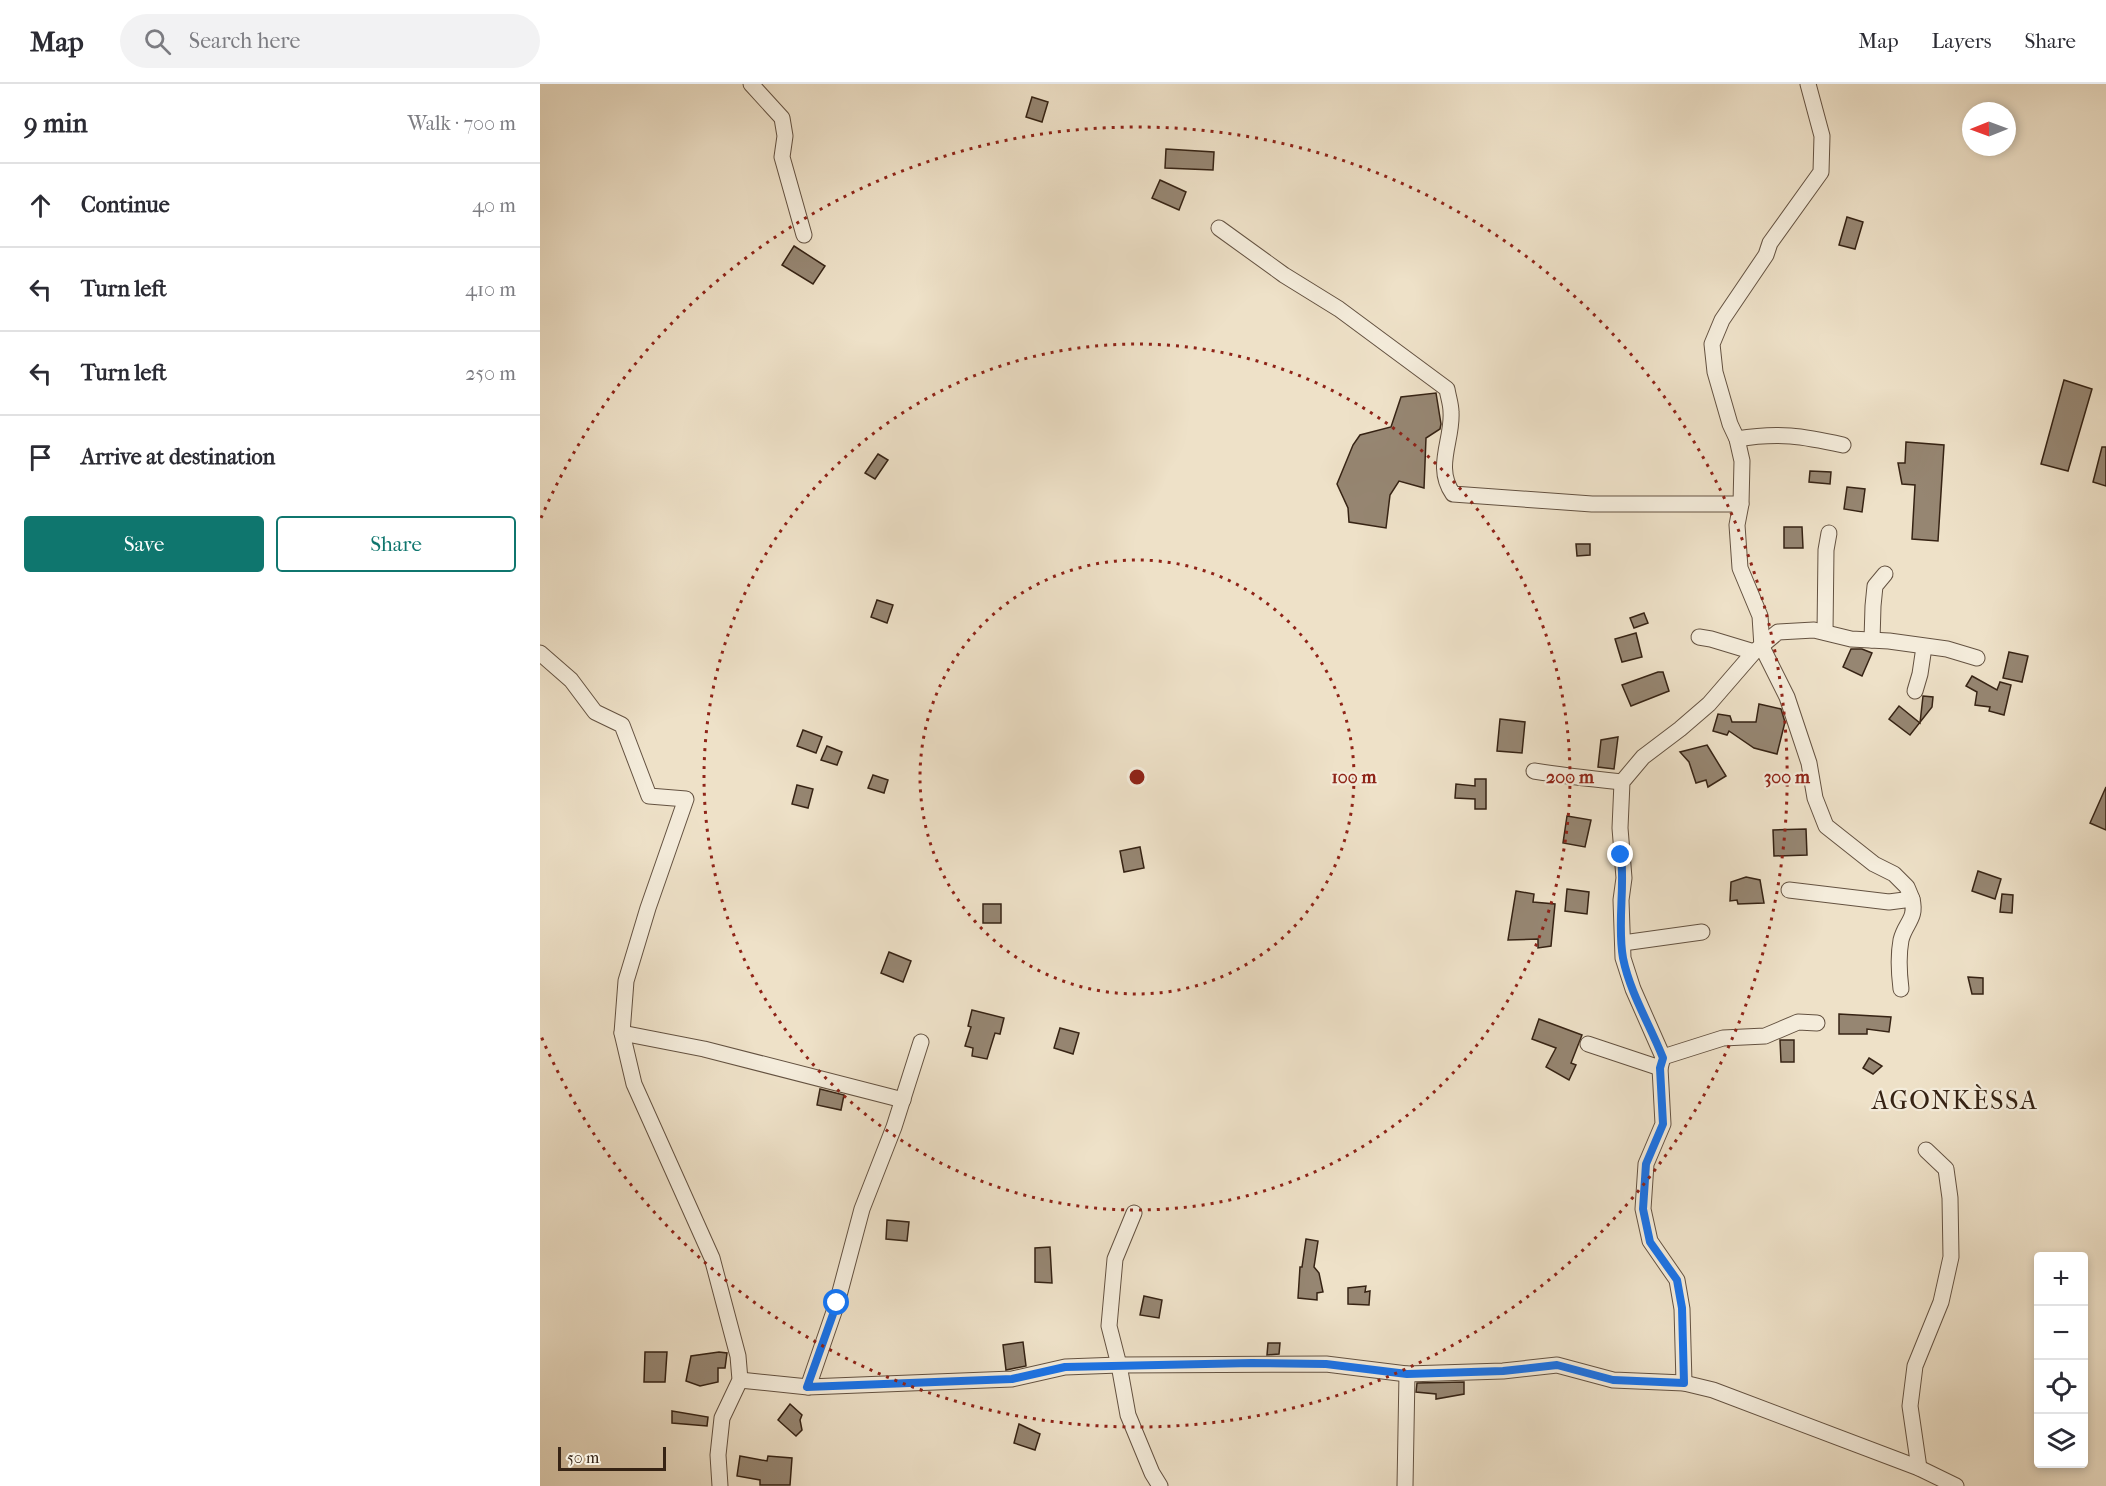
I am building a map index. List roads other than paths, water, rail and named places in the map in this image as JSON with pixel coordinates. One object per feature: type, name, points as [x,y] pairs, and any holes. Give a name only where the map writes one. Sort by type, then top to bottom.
[{"type":"street","points":[[751,84],[783,118],[785,136],[782,157],[804,235]]},
{"type":"street","points":[[1808,84],[1822,136],[1821,172],[1770,243],[1766,255],[1722,320],[1712,344],[1715,372],[1742,461],[1741,504],[1737,525],[1740,568],[1760,616],[1758,650],[1787,697],[1809,763],[1815,798],[1826,826],[1874,864],[1894,874],[1907,887],[1914,909],[1902,938],[1899,971],[1901,989]]},
{"type":"street","points":[[1219,228],[1284,275],[1339,309],[1447,389],[1452,413],[1445,452],[1445,483],[1453,494],[1592,504],[1741,504]]},
{"type":"street","points":[[1737,439],[1765,434],[1794,435],[1843,445]]},
{"type":"street","points":[[1825,632],[1826,550],[1829,533]]},
{"type":"street","points":[[1872,640],[1872,606],[1875,586],[1885,574]]},
{"type":"street","points":[[1684,1383],[1682,1308],[1677,1280],[1650,1242],[1643,1209],[1646,1164],[1663,1124],[1661,1063],[1623,958],[1621,900],[1624,878],[1620,828],[1622,782],[1644,757],[1709,704],[1758,650],[1778,632],[1814,630],[1851,639],[1947,649],[1977,658]]},
{"type":"street","points":[[1699,637],[1758,650]]},
{"type":"street","points":[[1915,691],[1924,647]]},
{"type":"street","points":[[540,653],[571,680],[595,712],[622,725],[649,796],[686,798],[648,908],[626,981],[622,1033],[634,1084],[712,1258],[738,1356],[740,1380],[722,1418],[718,1455],[720,1486]]},
{"type":"street","points":[[1534,771],[1622,782]]},
{"type":"street","points":[[1789,890],[1889,902],[1912,899]]},
{"type":"street","points":[[1623,943],[1702,932]]},
{"type":"street","points":[[1588,1044],[1661,1063],[1723,1038],[1765,1036],[1798,1022],[1817,1023]]},
{"type":"street","points":[[622,1033],[704,1049],[903,1100]]},
{"type":"street","points":[[807,1387],[837,1303],[862,1209],[903,1100],[921,1042]]},
{"type":"street","points":[[1919,1468],[1910,1406],[1915,1366],[1941,1302],[1951,1257],[1950,1198],[1946,1170],[1926,1150]]},
{"type":"street","points":[[1134,1213],[1115,1259],[1108,1326],[1119,1365],[1128,1415],[1152,1473],[1161,1486]]},
{"type":"street","points":[[740,1380],[807,1387],[1012,1379],[1065,1367],[1119,1365],[1326,1364],[1407,1374],[1503,1371],[1557,1365],[1613,1380],[1684,1383],[1713,1390],[1919,1468],[1937,1482],[1956,1486]]},
{"type":"street","points":[[1405,1486],[1407,1374]]},
{"type":"district","name":"AGONKÈSSA","points":[[1955,1100]]}]
